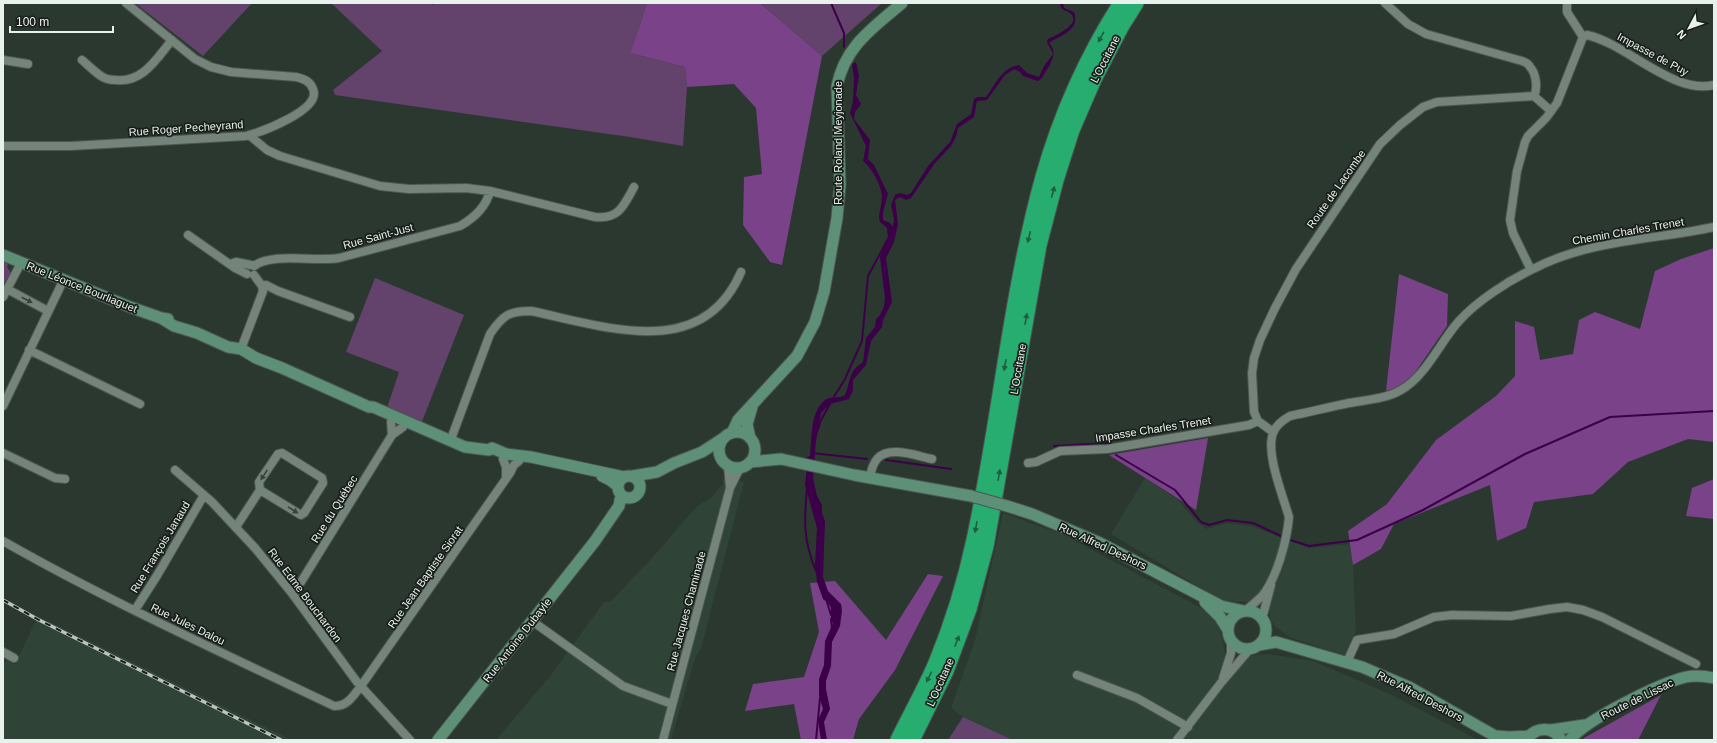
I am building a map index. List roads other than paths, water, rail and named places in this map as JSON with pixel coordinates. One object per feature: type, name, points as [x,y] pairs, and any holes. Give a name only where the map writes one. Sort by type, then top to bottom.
[{"type":"highway","name":"L'Occitane","points":[[898,740],[935,664],[957,605],[974,541],[1025,250],[1043,177],[1058,130],[1099,40],[1121,3]]},
{"type":"highway","name":"L'Occitane","points":[[912,740],[946,671],[969,609],[986,546],[1039,245],[1056,180],[1072,130],[1094,79],[1121,27],[1136,3]]},
{"type":"main road","name":"Route Roland Meyjonade","points":[[727,436],[738,420],[797,356],[815,322],[824,292],[837,218],[840,185],[837,86],[840,72],[851,50],[902,3]]},
{"type":"main road","name":"Rue Léonce Bourliaguet","points":[[3,255],[62,281],[160,318],[174,326],[197,333],[228,347],[242,347],[256,358],[369,407],[371,410],[404,424],[429,438],[440,440],[448,439],[465,447],[488,450],[492,448],[506,454],[524,456],[547,464]]},
{"type":"main road","name":"Route Roland Meyjonade","points":[[751,440],[747,424],[752,405]]},
{"type":"main road","points":[[781,459],[748,463],[738,468],[725,462],[719,449],[727,436],[742,433],[767,453],[781,459],[870,477]]},
{"type":"main road","name":"Rue Antoine Dubayle","points":[[595,541],[602,536],[628,502],[638,494],[653,476],[674,463],[702,452],[727,436]]},
{"type":"main road","points":[[748,463],[754,453],[751,440]]},
{"type":"main road","name":"Rue Léonce Bourliaguet","points":[[488,450],[502,459],[547,464],[603,476],[620,491]]},
{"type":"main road","name":"Rue Antoine Dubayle","points":[[691,457],[705,457],[725,462]]},
{"type":"main road","name":"Rue Léonce Bourliaguet","points":[[578,470],[628,476]]},
{"type":"main road","points":[[620,491],[628,498],[638,494],[639,480],[628,476]]},
{"type":"main road","name":"Rue Antoine Dubayle","points":[[438,740],[595,541],[619,506],[619,482],[628,476],[653,476]]},
{"type":"main road","name":"Rue Alfred Deshors","points":[[870,477],[971,496],[1032,514],[1098,542],[1174,580],[1196,593]]},
{"type":"main road","points":[[1196,593],[1221,606],[1258,614],[1264,622],[1282,638],[1299,648]]},
{"type":"main road","points":[[1196,593],[1220,617],[1228,630],[1231,641],[1240,648],[1255,647],[1276,642],[1299,648]]},
{"type":"main road","points":[[1228,630],[1231,619],[1239,612],[1245,611]]},
{"type":"main road","points":[[1255,647],[1265,636],[1264,622]]},
{"type":"main road","name":"Rue Alfred Deshors","points":[[1299,648],[1347,662],[1387,676],[1498,738],[1528,738],[1539,730],[1551,730]]},
{"type":"main road","name":"Route de Lissac","points":[[1570,740],[1586,725],[1668,683],[1688,677],[1704,676],[1714,678]]},
{"type":"main road","name":"Route de Lissac","points":[[1551,730],[1586,725]]},
{"type":"main road","points":[[1551,730],[1556,733],[1561,740]]},
{"type":"street","points":[[82,60],[102,77],[112,80],[130,80],[140,76],[172,40],[126,3]]},
{"type":"street","points":[[1385,3],[1408,24],[1426,34],[1522,61],[1530,66],[1537,90],[1534,96],[1551,111]]},
{"type":"street","points":[[1531,270],[1513,233],[1510,220],[1517,171],[1525,142],[1528,136],[1551,111],[1562,94],[1583,37],[1567,12],[1567,3]]},
{"type":"street","name":"Impasse de Puy","points":[[1583,37],[1587,35],[1603,40],[1681,83],[1705,87],[1714,85]]},
{"type":"street","name":"Rue Roger Pecheyrand","points":[[3,146],[71,146],[249,136],[262,132],[306,109],[310,105],[315,94],[311,85],[306,80],[296,77],[231,72],[211,67],[195,59],[172,40]]},
{"type":"street","points":[[3,60],[28,64]]},
{"type":"street","name":"Route de Lacombe","points":[[1258,421],[1254,412],[1252,373],[1254,358],[1260,340],[1296,268],[1380,144],[1400,125],[1423,107],[1437,102],[1534,96]]},
{"type":"street","points":[[262,132],[270,151]]},
{"type":"street","points":[[249,136],[270,151],[280,156],[380,186],[409,189],[466,188],[490,191],[601,218],[612,216],[618,212],[634,186]]},
{"type":"street","name":"Rue Saint-Just","points":[[253,265],[260,261],[283,258],[327,260],[339,258],[460,226],[472,219],[480,211],[488,198],[490,191]]},
{"type":"street","name":"Chemin Charles Trenet","points":[[1273,432],[1278,424],[1290,416],[1382,398],[1401,391],[1420,375],[1449,333],[1472,309],[1531,270],[1551,260],[1574,251],[1714,227]]},
{"type":"street","points":[[188,235],[235,268],[250,274],[262,286],[262,296],[242,347]]},
{"type":"street","points":[[21,262],[5,293],[48,311]]},
{"type":"street","points":[[231,264],[236,262],[253,265],[257,271],[250,274]]},
{"type":"street","points":[[448,439],[490,334],[498,322],[507,314],[517,311],[531,310],[641,332],[672,330],[701,318],[711,312],[725,300],[734,286],[740,272]]},
{"type":"street","points":[[3,406],[62,281]]},
{"type":"street","points":[[262,286],[266,285],[278,291],[350,317]]},
{"type":"street","points":[[262,296],[278,291]]},
{"type":"street","points":[[29,350],[140,404]]},
{"type":"street","points":[[392,435],[393,419]]},
{"type":"street","points":[[1245,611],[1262,596],[1271,580],[1288,528],[1288,516],[1270,448],[1273,432],[1258,421]]},
{"type":"street","name":"Impasse Charles Trenet","points":[[1028,463],[1036,462],[1060,451],[1107,449],[1134,445],[1249,425],[1258,421]]},
{"type":"street","name":"Rue du Québec","points":[[291,592],[301,582],[392,435],[404,424]]},
{"type":"street","points":[[870,477],[876,459],[885,453],[894,452],[932,459]]},
{"type":"street","points":[[3,453],[55,478],[65,479]]},
{"type":"street","points":[[236,527],[260,490],[259,482],[278,454],[282,453],[322,478],[323,483],[304,513],[301,515],[260,490]]},
{"type":"street","points":[[502,459],[506,468],[506,479]]},
{"type":"street","name":"Rue Jean Baptiste Siorat","points":[[361,686],[506,479],[514,465],[519,461]]},
{"type":"street","name":"Rue Jacques Chaminade","points":[[725,462],[730,488]]},
{"type":"street","name":"Rue Jacques Chaminade","points":[[663,740],[730,488],[739,470],[748,463]]},
{"type":"street","name":"Rue Edme Bouchardon","points":[[175,470],[204,495],[236,527],[291,592],[361,686],[410,740]]},
{"type":"street","name":"Rue François Janaud","points":[[135,610],[158,574],[204,495]]},
{"type":"street","name":"Rue Jules Dalou","points":[[3,541],[135,610],[334,706],[341,707],[348,702],[361,686]]},
{"type":"street","points":[[1264,622],[1271,590],[1271,580]]},
{"type":"street","points":[[1347,662],[1357,640],[1394,634],[1434,617],[1452,614],[1511,616],[1550,608],[1567,607],[1583,610],[1602,617],[1696,664]]},
{"type":"street","points":[[532,621],[623,686],[672,704]]},
{"type":"street","points":[[1220,684],[1231,653],[1231,641]]},
{"type":"street","points":[[1177,740],[1220,684],[1255,647]]},
{"type":"street","points":[[3,652],[14,658]]},
{"type":"street","points":[[1077,675],[1137,698],[1188,727]]},
{"type":"waterway","points":[[831,3],[844,33],[844,47]]},
{"type":"waterway","points":[[832,400],[845,379],[862,341],[868,276],[889,237]]},
{"type":"waterway","points":[[817,432],[821,420],[830,404]]},
{"type":"waterway","points":[[1287,539],[1309,546],[1357,540],[1423,510],[1525,454],[1610,417],[1714,411]]},
{"type":"waterway","points":[[1054,446],[1108,443]]},
{"type":"waterway","points":[[812,453],[867,459]]},
{"type":"waterway","points":[[1116,455],[1175,490],[1201,522],[1209,525],[1227,520],[1253,523],[1283,537]]},
{"type":"waterway","points":[[886,460],[951,469]]},
{"type":"waterway","points":[[807,488],[805,511],[807,540],[816,571]]},
{"type":"waterway","points":[[827,602],[831,615]]},
{"type":"waterway","points":[[831,619],[832,629]]},
{"type":"waterway","points":[[816,740],[820,698]]},
{"type":"railway","points":[[3,600],[39,620],[281,740]]}]
